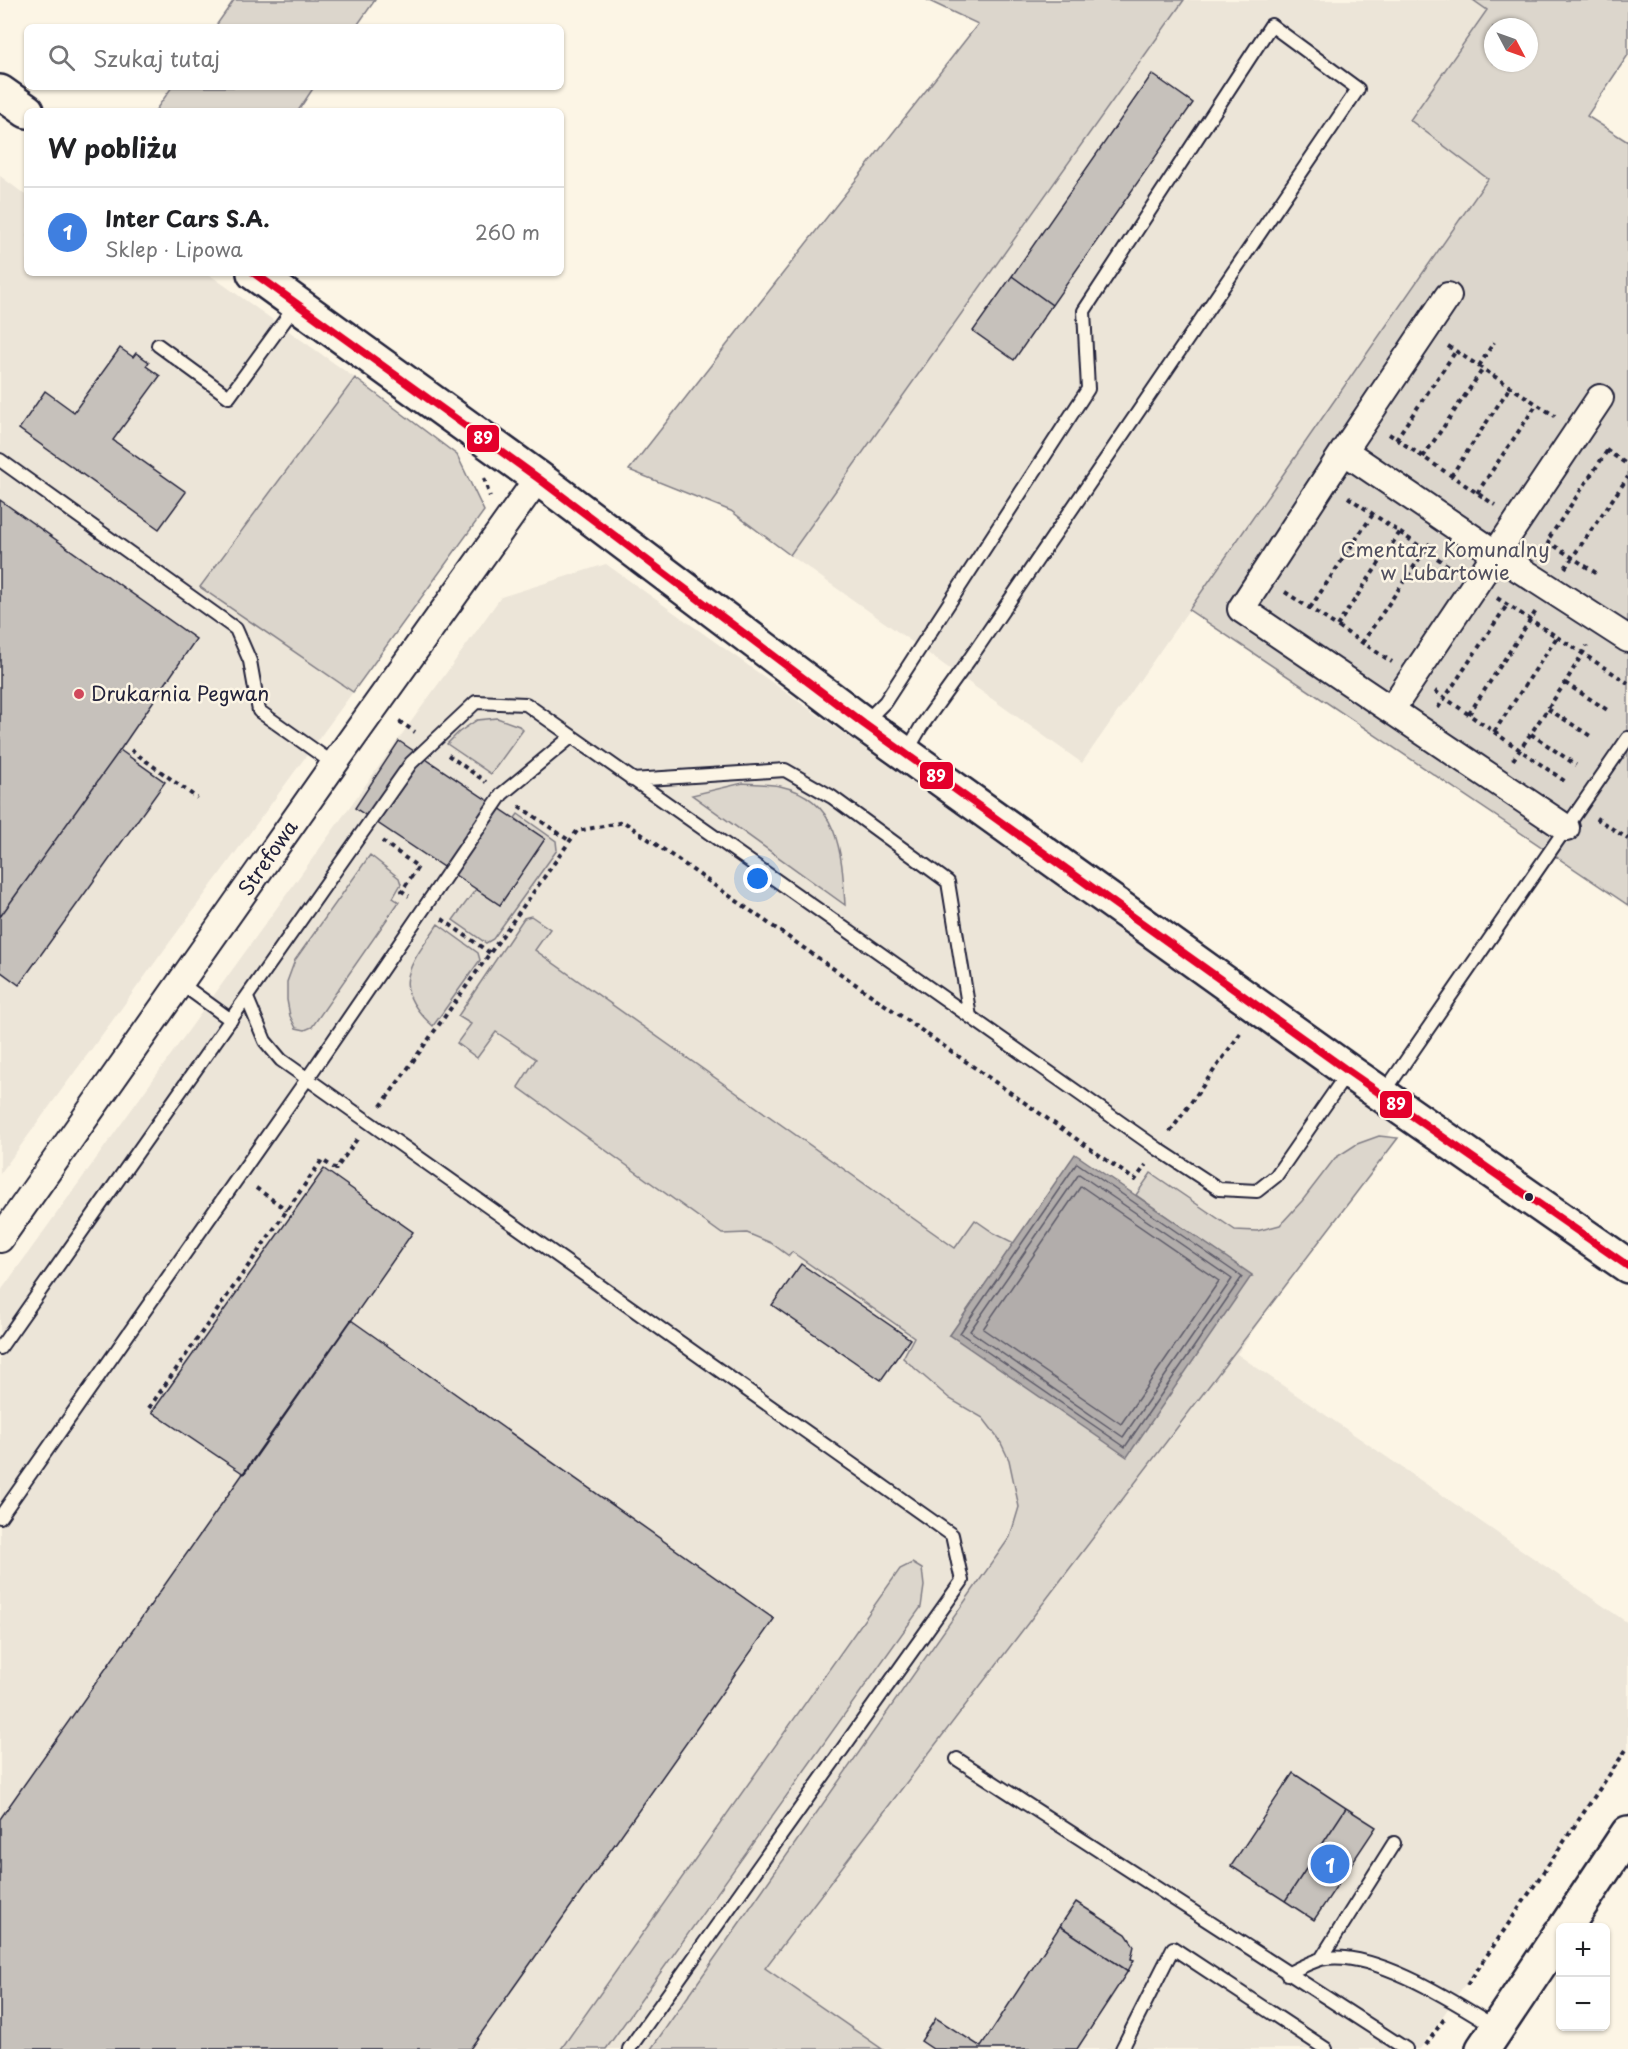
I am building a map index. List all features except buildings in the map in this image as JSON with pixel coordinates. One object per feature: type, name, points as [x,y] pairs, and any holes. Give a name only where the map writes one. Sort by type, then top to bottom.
[{"type":"street","points":[[0,92],[24,109]]},
{"type":"street","points":[[258,276],[538,478],[905,754],[1348,1071],[1628,1266]]},
{"type":"street","points":[[1448,296],[1241,609],[1499,782],[1573,818]]},
{"type":"street","points":[[1391,710],[1600,398]]},
{"type":"street","points":[[1344,451],[1496,554],[1628,639]]},
{"type":"street","name":"Strefowa","points":[[0,1239],[538,478]]},
{"type":"street","points":[[1568,1923],[1628,1833]]},
{"type":"street","points":[[1490,2039],[1556,1940]]},
{"type":"lane","points":[[864,724],[885,702],[1088,389],[1084,311],[1271,24],[1358,89],[921,727],[905,754]]},
{"type":"lane","points":[[158,345],[229,397],[297,304]]},
{"type":"lane","points":[[0,460],[236,629],[250,661],[259,711],[334,764]]},
{"type":"lane","points":[[0,1348],[411,763],[476,702],[526,704],[1158,1149],[1219,1189],[1257,1191],[1276,1176],[1348,1071]]},
{"type":"lane","points":[[0,1517],[307,1079],[502,794],[571,737]]},
{"type":"lane","points":[[1383,1095],[1628,738]]},
{"type":"lane","points":[[632,780],[785,770],[832,797],[948,882],[970,1017]]},
{"type":"lane","points":[[180,983],[231,1020]]},
{"type":"lane","points":[[247,998],[265,1041],[280,1060],[952,1535],[962,1581],[629,2049]]},
{"type":"lane","points":[[957,1759],[1406,2049]]},
{"type":"lane","points":[[1321,1959],[1394,1843]]},
{"type":"lane","points":[[1122,2049],[1173,1948],[1326,2049]]},
{"type":"lane","points":[[1287,1974],[1321,1959],[1350,1959],[1403,1974],[1455,2002],[1490,2039]]},
{"type":"path","points":[[1424,331],[1563,421]]},
{"type":"path","points":[[1423,457],[1481,368],[1494,342]]},
{"type":"path","points":[[1396,439],[1456,351]]},
{"type":"path","points":[[1451,476],[1510,387]]},
{"type":"path","points":[[1477,493],[1537,404]]},
{"type":"path","points":[[1366,419],[1518,521]]},
{"type":"path","points":[[1596,573],[1546,541],[1607,451]]},
{"type":"path","points":[[1310,608],[1373,514]]},
{"type":"path","points":[[1362,643],[1446,520]]},
{"type":"path","points":[[1337,626],[1400,532]]},
{"type":"path","points":[[1424,732],[1507,605]]},
{"type":"path","points":[[1499,782],[1603,623]]},
{"type":"path","points":[[1494,732],[1557,637]]},
{"type":"path","points":[[1582,653],[1628,683]]},
{"type":"path","points":[[1565,683],[1609,711]]},
{"type":"path","points":[[377,705],[570,842]]},
{"type":"path","points":[[1548,709],[1592,737]]},
{"type":"path","points":[[1531,734],[1576,765]]},
{"type":"path","points":[[131,750],[197,798]]},
{"type":"path","points":[[1520,750],[1566,782]]},
{"type":"path","points":[[1573,818],[1627,837]]},
{"type":"path","points":[[149,1408],[322,1160],[336,1169],[577,831],[624,822],[1135,1180],[1259,1007]]},
{"type":"path","points":[[1424,2049],[1628,1747]]},
{"type":"shaded area","points":[[1184,0],[1473,0],[1487,9],[1411,120],[1489,179],[1082,763],[790,555]]},
{"type":"shaded area","points":[[0,176],[24,194],[24,276],[211,276],[355,378],[201,586],[353,692],[0,1174]]},
{"type":"shaded area","points":[[606,564],[1394,1126],[1237,1354],[1628,1623],[1628,1749],[1420,2049],[882,2049],[758,1964],[700,2049],[0,2049],[0,1292],[501,597]]},
{"type":"green space","points":[[234,0],[375,0],[358,24],[217,24]]},
{"type":"green space","points":[[927,0],[1184,0],[790,555],[731,511],[629,470],[978,24]]},
{"type":"green space","name":"Cmentarz Komunalny w Lubartowie","points":[[1473,0],[1628,0],[1628,55],[1587,116],[1628,142],[1628,905],[1189,610],[1488,179],[1410,120],[1487,10]]},
{"type":"green space","points":[[170,90],[312,90],[300,108],[157,108]]},
{"type":"green space","points":[[355,378],[457,455],[484,511],[353,692],[200,587]]},
{"type":"green space","points":[[497,718],[519,726],[523,730],[491,774],[447,744],[459,732],[477,720]]},
{"type":"green space","points":[[743,783],[780,786],[800,793],[815,803],[826,816],[839,849],[845,905],[692,795]]},
{"type":"green space","points":[[518,814],[556,841],[557,850],[493,939],[486,943],[453,920],[476,889],[500,905],[544,839],[515,818]]},
{"type":"green space","points":[[370,855],[399,878],[401,884],[393,898],[399,902],[312,1027],[305,1030],[296,1028],[290,1016],[287,1000],[287,982],[295,960]]},
{"type":"green space","points":[[531,916],[550,929],[535,950],[955,1248],[975,1220],[1014,1243],[950,1335],[1252,1276],[1136,1195],[1151,1173],[1235,1230],[1257,1231],[1280,1225],[1335,1158],[1357,1144],[1379,1136],[1398,1138],[765,1968],[882,2049],[651,2049],[1010,1537],[1019,1507],[1009,1460],[999,1439],[983,1418],[950,1399],[903,1358],[914,1337],[792,1252],[789,1256],[771,1243],[747,1233],[722,1234],[518,1087],[536,1059],[496,1032],[477,1058],[457,1043],[471,1024],[458,1016],[524,918]]},
{"type":"green space","points":[[438,924],[478,953],[480,960],[433,1026],[419,1012],[407,987],[412,964]]},
{"type":"green space","points":[[912,1563],[922,1569],[924,1586],[921,1607],[606,2049],[561,2049],[900,1569]]},
{"type":"water","points":[[1075,1154],[1252,1275],[1127,1457],[950,1335]]},
{"type":"transit line","name":"89","points":[[258,276],[538,478],[864,724],[1348,1071],[1628,1266]]},
{"type":"place","name":"Drukarnia Pegwan","points":[[79,694]]},
{"type":"place","name":"Inter Cars S.A.","points":[[1330,1864]]}]
